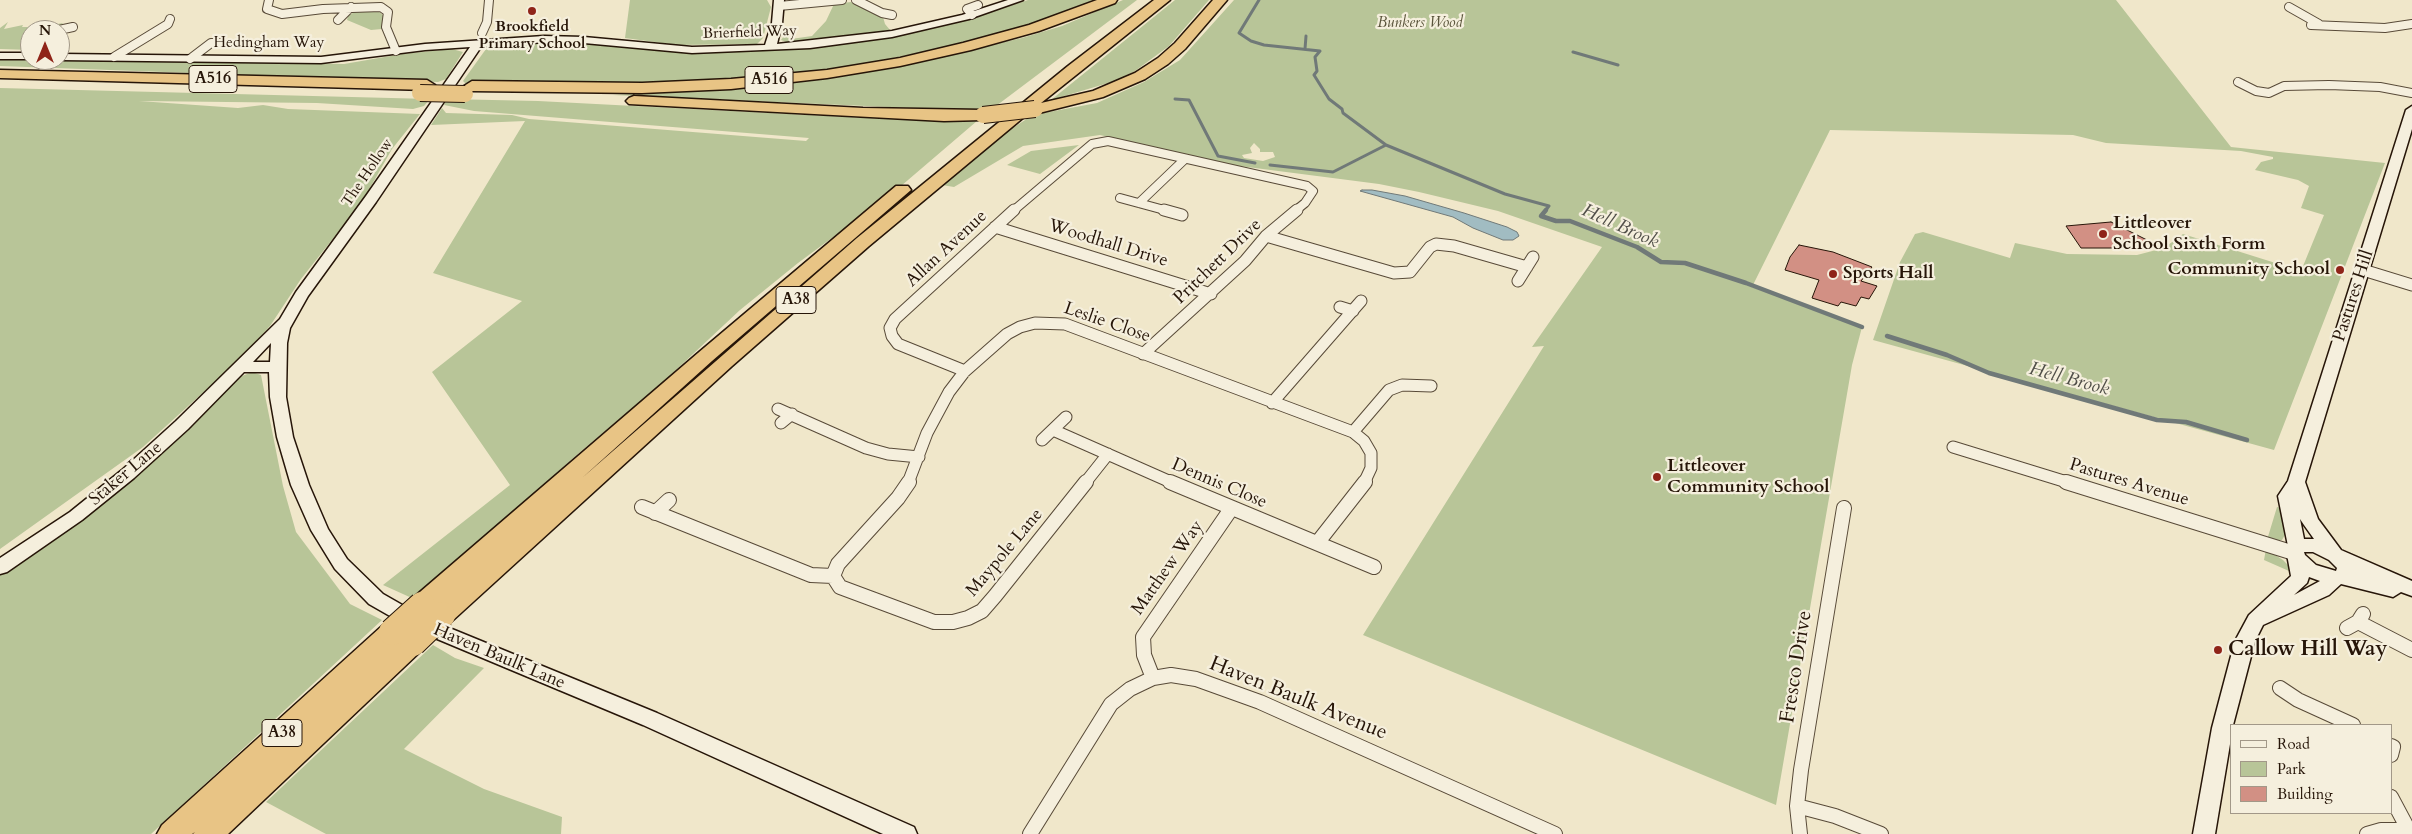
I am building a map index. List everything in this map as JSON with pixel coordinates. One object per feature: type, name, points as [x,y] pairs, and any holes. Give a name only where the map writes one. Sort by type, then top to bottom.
[{"type":"highway","name":"A516","points":[[0,83],[468,90],[642,88],[731,84],[827,74],[900,62],[966,47],[1034,28],[1110,0]]},
{"type":"highway","name":"A38","points":[[208,834],[402,638],[697,363],[872,214],[1063,62],[1146,0]]},
{"type":"highway","name":"A38","points":[[432,610],[710,375],[863,242],[1073,69],[1163,0]]},
{"type":"highway","name":"A516","points":[[468,90],[871,114],[983,115],[1035,110],[1089,97],[1140,76],[1180,46],[1220,0]]},
{"type":"highway","points":[[0,69],[76,75]]},
{"type":"highway","name":"A516","points":[[0,74],[76,75],[424,89]]},
{"type":"highway","name":"A38","points":[[172,834],[402,638]]},
{"type":"street","points":[[269,0],[267,8],[282,14],[377,6],[386,2]]},
{"type":"street","name":"The Hollow","points":[[286,320],[480,38],[487,22],[489,0]]},
{"type":"street","points":[[770,48],[779,3],[842,0]]},
{"type":"street","points":[[856,0],[882,13],[892,15]]},
{"type":"street","name":"Brierfield Way","points":[[480,38],[563,39],[685,49],[770,48],[874,37],[972,15],[1018,0]]},
{"type":"street","points":[[972,15],[968,9],[978,5]]},
{"type":"street","points":[[377,6],[388,12],[386,27],[396,51]]},
{"type":"street","points":[[338,20],[351,7]]},
{"type":"street","points":[[2289,7],[2315,25],[2385,28],[2412,24]]},
{"type":"street","points":[[114,57],[171,22]]},
{"type":"street","name":"Hedingham Way","points":[[70,57],[321,60],[480,38]]},
{"type":"street","points":[[190,59],[210,43],[220,43]]},
{"type":"street","points":[[0,56],[20,56]]},
{"type":"street","points":[[2238,82],[2256,92],[2269,93],[2284,86],[2329,85],[2380,87],[2412,92]]},
{"type":"street","name":"Pastures Hill","points":[[2297,554],[2287,496],[2296,482],[2412,110]]},
{"type":"street","name":"Allan Avenue","points":[[965,370],[898,344],[892,336],[890,328],[895,319],[995,227],[1092,144],[1100,141],[1185,159]]},
{"type":"street","points":[[1139,204],[1185,159]]},
{"type":"street","name":"Pritchett Drive","points":[[1143,354],[1211,294],[1245,261],[1266,236],[1305,202],[1313,191],[1307,186],[1294,182],[1185,159]]},
{"type":"street","points":[[1120,198],[1182,215]]},
{"type":"street","name":"Woodhall Drive","points":[[995,227],[1211,294]]},
{"type":"street","points":[[1266,236],[1394,273],[1410,272],[1430,247],[1436,244],[1454,246],[1527,266]]},
{"type":"street","points":[[1518,281],[1533,257]]},
{"type":"street","points":[[2363,270],[2412,285]]},
{"type":"street","points":[[1272,403],[1361,301]]},
{"type":"street","points":[[1340,307],[1353,311]]},
{"type":"street","name":"Staker Lane","points":[[0,567],[76,516],[128,474],[182,425],[286,320]]},
{"type":"street","name":"Haven Baulk Lane","points":[[286,320],[279,344],[277,367],[278,397],[285,437],[300,485],[320,530],[341,564],[376,599],[418,623],[650,719],[906,834]]},
{"type":"street","name":"Leslie Close","points":[[833,576],[838,564],[898,498],[908,484],[928,433],[949,392],[965,370],[1007,334],[1020,327],[1035,323],[1065,324],[1353,432],[1364,441],[1371,453],[1371,468],[1367,479],[1318,542]]},
{"type":"street","points":[[240,367],[277,367]]},
{"type":"street","points":[[1353,432],[1389,390],[1402,385],[1431,386]]},
{"type":"street","points":[[778,409],[866,448],[888,454],[919,456]]},
{"type":"street","points":[[781,423],[792,414]]},
{"type":"street","points":[[1042,440],[1066,417]]},
{"type":"street","name":"Dennis Close","points":[[1053,430],[1231,509],[1318,542],[1374,567]]},
{"type":"street","name":"Pastures Avenue","points":[[1953,447],[2297,554]]},
{"type":"street","name":"Maypole Lane","points":[[833,576],[840,587],[934,622],[953,622],[968,618],[982,611],[995,596],[1108,454]]},
{"type":"street","points":[[2296,482],[2310,521],[2338,567],[2412,589]]},
{"type":"street","points":[[655,513],[669,500]]},
{"type":"street","points":[[642,507],[811,575],[833,576]]},
{"type":"street","name":"Fresco Drive","points":[[1800,834],[1797,806],[1825,617],[1844,508]]},
{"type":"street","name":"Matthew Way","points":[[1152,678],[1144,655],[1143,637],[1231,509]]},
{"type":"street","points":[[2297,554],[2308,545],[2338,567],[2412,595]]},
{"type":"street","points":[[2297,554],[2322,576],[2338,567]]},
{"type":"street","points":[[2204,834],[2222,728],[2245,641],[2256,620],[2300,578],[2297,554]]},
{"type":"street","points":[[2256,620],[2322,590],[2338,567]]},
{"type":"street","points":[[2356,621],[2412,650]]},
{"type":"street","name":"Haven Baulk Avenue","points":[[1030,834],[1111,704],[1130,689],[1152,678],[1171,675],[1196,679],[1260,702],[1555,834]]},
{"type":"street","points":[[2280,688],[2298,700],[2350,724]]},
{"type":"street","points":[[2367,834],[2381,830],[2410,829],[2392,798]]},
{"type":"street","points":[[1797,806],[1835,816],[1881,834]]},
{"type":"green space","points":[[630,0],[767,0],[771,7],[763,38],[757,44],[677,45],[625,38]]},
{"type":"green space","points":[[1028,0],[1099,0],[1024,27],[951,46],[864,64],[781,76],[715,81],[584,85],[465,83],[463,81],[486,49],[500,45],[532,42],[581,42],[679,52],[725,52],[821,47],[912,33],[971,18]]},
{"type":"green space","points":[[1123,0],[1137,0],[992,109],[959,110],[613,95],[757,87],[887,69],[1022,38],[1062,26]]},
{"type":"green space","points":[[1175,0],[1209,0],[1169,46],[1135,71],[1115,81],[1051,100]]},
{"type":"green space","name":"Bunkers Wood","points":[[1234,0],[2116,0],[2231,147],[2385,163],[2274,450],[1873,340],[1900,262],[1915,234],[1923,232],[2010,258],[2015,243],[2067,254],[2137,255],[2164,248],[2183,234],[2301,271],[2324,215],[2301,208],[2309,186],[2298,180],[2255,170],[2261,162],[2273,159],[2273,157],[2241,151],[2106,143],[2073,135],[1830,130],[1752,287],[1862,327],[1852,365],[1776,805],[1363,635],[1544,346],[1532,347],[1602,247],[1498,211],[1419,192],[1379,184],[1224,164],[1100,135],[1023,146],[954,187],[942,185],[1011,129],[1033,115],[1097,103],[1144,82],[1180,60]],"holes":[[[1254,143],[1260,149],[1260,152],[1273,152],[1275,157],[1263,161],[1244,158],[1242,155],[1252,153],[1250,148]]]},
{"type":"green space","points":[[851,2],[865,6],[883,17],[885,24],[890,30],[789,43],[781,40],[784,36],[791,39],[812,36],[826,21],[834,4]]},
{"type":"green space","points":[[377,10],[384,16],[382,29],[371,30],[347,20],[348,16],[356,11]]},
{"type":"green space","points":[[8,22],[4,29],[20,26],[20,50],[0,49],[0,28]]},
{"type":"green space","points":[[452,49],[463,52],[446,79],[438,82],[70,69],[70,60],[344,64],[402,54]]},
{"type":"green space","points":[[0,59],[20,59],[20,67],[0,66]]},
{"type":"green space","points":[[0,88],[430,99],[424,106],[413,109],[317,103],[139,101],[238,108],[263,105],[288,109],[420,114],[392,149],[362,202],[301,279],[270,326],[241,358],[143,447],[0,549]]},
{"type":"green space","points":[[447,99],[538,101],[866,118],[977,121],[894,192],[798,263],[740,310],[662,383],[579,453],[414,599],[383,585],[510,485],[432,372],[522,301],[433,273],[525,121],[431,125],[442,108],[446,113],[512,115],[529,119],[806,141],[809,138],[474,111],[444,105]]},
{"type":"green space","points":[[1079,145],[1040,174],[1007,165],[1031,151]]},
{"type":"green space","points":[[252,372],[261,375],[283,486],[296,532],[350,604],[382,620],[151,834],[0,834],[0,574],[128,483],[242,376]]},
{"type":"green space","points":[[2277,507],[2281,508],[2286,533],[2282,540],[2267,540]]},
{"type":"green space","points":[[2266,549],[2283,560],[2290,567],[2289,571],[2264,560]]},
{"type":"green space","points":[[433,645],[455,658],[484,668],[404,749],[484,789],[562,817],[561,834],[326,834],[266,802]]},
{"type":"water","points":[[1360,191],[1405,196],[1464,213],[1507,227],[1517,232],[1519,236],[1513,240],[1503,240],[1473,228],[1453,217]]},
{"type":"building","name":"Littleover School Sixth Form","points":[[2111,222],[2153,243],[2120,248],[2081,248],[2066,226]]},
{"type":"building","name":"Sports Hall","points":[[1799,245],[1833,252],[1872,267],[1861,281],[1877,286],[1869,299],[1861,297],[1856,306],[1841,302],[1838,306],[1812,298],[1819,280],[1785,270],[1790,257]]},
{"type":"waterway","name":"Hell Brook","points":[[1259,0],[1239,33],[1251,41],[1264,45],[1320,51],[1315,57],[1317,71],[1314,75],[1329,99],[1342,109],[1343,113],[1386,145]]},
{"type":"waterway","points":[[1305,49],[1306,36]]},
{"type":"waterway","points":[[1573,52],[1618,65]]},
{"type":"waterway","points":[[1175,99],[1189,100],[1218,156],[1255,163]]},
{"type":"waterway","name":"Hell Brook","points":[[1270,165],[1333,172],[1386,145]]},
{"type":"waterway","name":"Hell Brook","points":[[1386,145],[1505,194],[1549,206],[1545,211]]},
{"type":"waterway","name":"Hell Brook","points":[[1546,210],[1541,216],[1556,221],[1570,221],[1637,247],[1661,262],[1685,263],[1746,283],[1862,327]]},
{"type":"waterway","name":"Hell Brook","points":[[1887,336],[1947,355],[1989,373],[2157,420],[2186,422],[2247,440]]},
{"type":"place","name":"Brookfield Primary School","points":[[532,11]]},
{"type":"place","name":"Littleover School Sixth Form","points":[[2103,234]]},
{"type":"place","name":"Community School","points":[[2340,270]]},
{"type":"place","name":"Sports Hall","points":[[1833,274]]},
{"type":"place","name":"Littleover Community School","points":[[1657,477]]},
{"type":"place","name":"Callow Hill Way","points":[[2218,650]]}]
